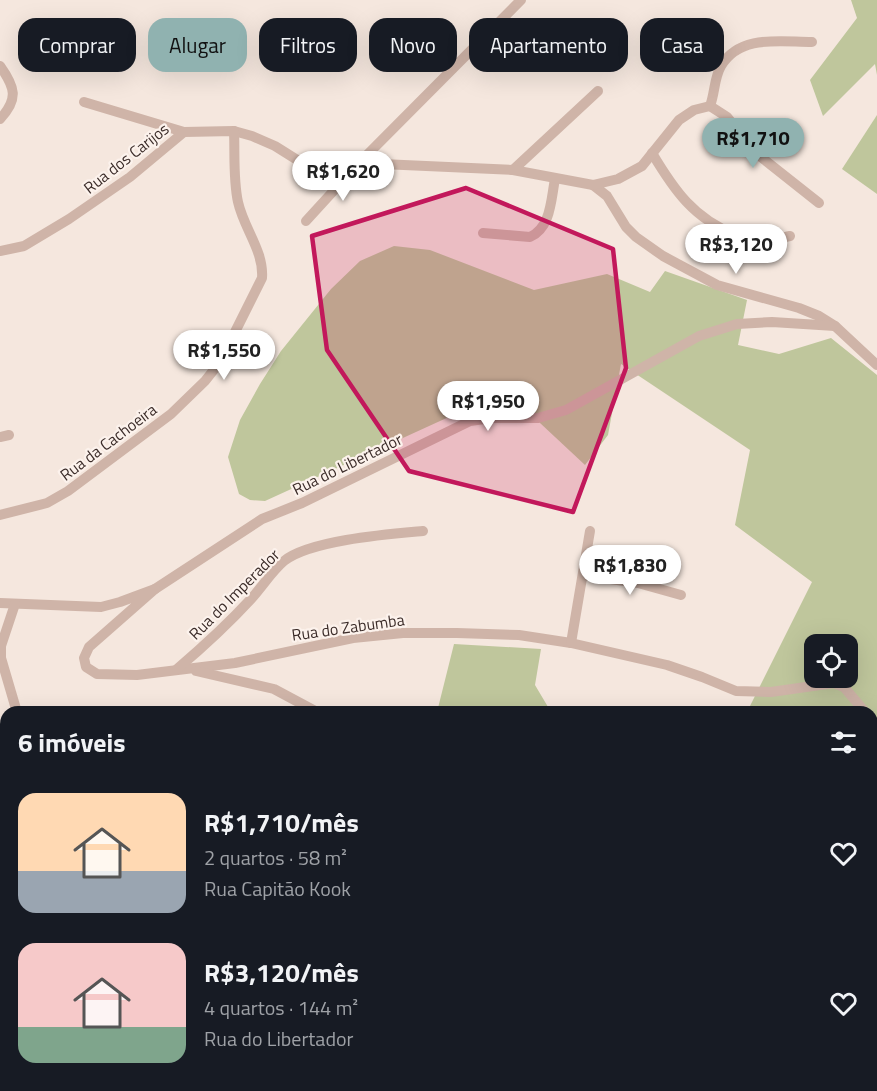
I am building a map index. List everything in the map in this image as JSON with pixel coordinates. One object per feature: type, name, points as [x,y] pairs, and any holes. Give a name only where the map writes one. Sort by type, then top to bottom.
[{"type":"street","points":[[306,221],[359,163],[521,0]]},
{"type":"street","points":[[710,106],[722,65],[745,44],[768,41],[812,42]]},
{"type":"street","points":[[0,66],[10,80],[13,92],[9,110],[0,119]]},
{"type":"street","points":[[513,170],[598,91]]},
{"type":"street","points":[[84,102],[184,132]]},
{"type":"street","points":[[593,185],[618,178],[642,166],[679,120],[694,110],[710,106],[727,117],[761,158],[819,203]]},
{"type":"street","name":"Rua dos Carijos","points":[[0,251],[24,246],[69,219],[130,177],[184,132],[234,131],[252,136],[275,146],[310,168],[333,170],[359,163],[513,170],[593,185]]},
{"type":"street","name":"Rua da Cachoeira","points":[[0,515],[47,503],[68,491],[171,414],[205,381],[220,362],[262,278],[263,268],[261,257],[244,222],[238,202],[234,131]]},
{"type":"street","points":[[652,153],[671,186],[695,212],[720,229],[744,238],[763,241],[790,236]]},
{"type":"street","points":[[483,233],[530,237],[536,234],[546,222],[555,179]]},
{"type":"street","points":[[593,185],[607,195],[626,227],[663,256],[717,285],[799,308],[835,326],[877,365]]},
{"type":"street","name":"Rua do Libertador","points":[[155,589],[262,519],[345,483],[470,421],[492,418],[538,418],[566,410],[699,336],[737,324],[772,322],[835,326]]},
{"type":"street","name":"Rua do Imperador","points":[[182,669],[249,601],[284,561],[303,551],[330,544],[374,536],[423,531]]},
{"type":"street","points":[[571,644],[590,531]]},
{"type":"street","points":[[583,575],[638,583],[681,595]]},
{"type":"street","points":[[0,603],[101,607],[155,589]]},
{"type":"street","name":"Rua do Zabumba","points":[[155,589],[89,647],[84,658],[86,667],[97,674],[137,675],[234,663],[353,638],[403,633],[519,635],[667,665],[735,691],[771,692],[834,683],[844,687],[860,706]]},
{"type":"street","points":[[14,706],[1,658],[1,646],[15,604]]},
{"type":"street","points":[[182,669],[274,689],[306,706]]},
{"type":"highlighted area","points":[[466,188],[613,249],[626,368],[573,512],[409,471],[327,350],[312,236]]},
{"type":"green space","points":[[851,0],[877,0],[877,75],[875,64],[823,116],[810,80],[857,18]]},
{"type":"green space","points":[[877,115],[877,194],[842,169]]},
{"type":"green space","points":[[394,246],[430,250],[534,290],[607,274],[650,292],[665,271],[747,300],[738,345],[779,354],[831,338],[877,375],[877,706],[750,706],[812,582],[735,525],[750,450],[621,364],[608,435],[585,465],[525,409],[488,406],[451,416],[265,501],[250,500],[239,494],[228,457],[240,420],[281,351],[331,289],[360,261]]},
{"type":"green space","points":[[454,644],[541,649],[535,685],[547,706],[438,706]]}]
